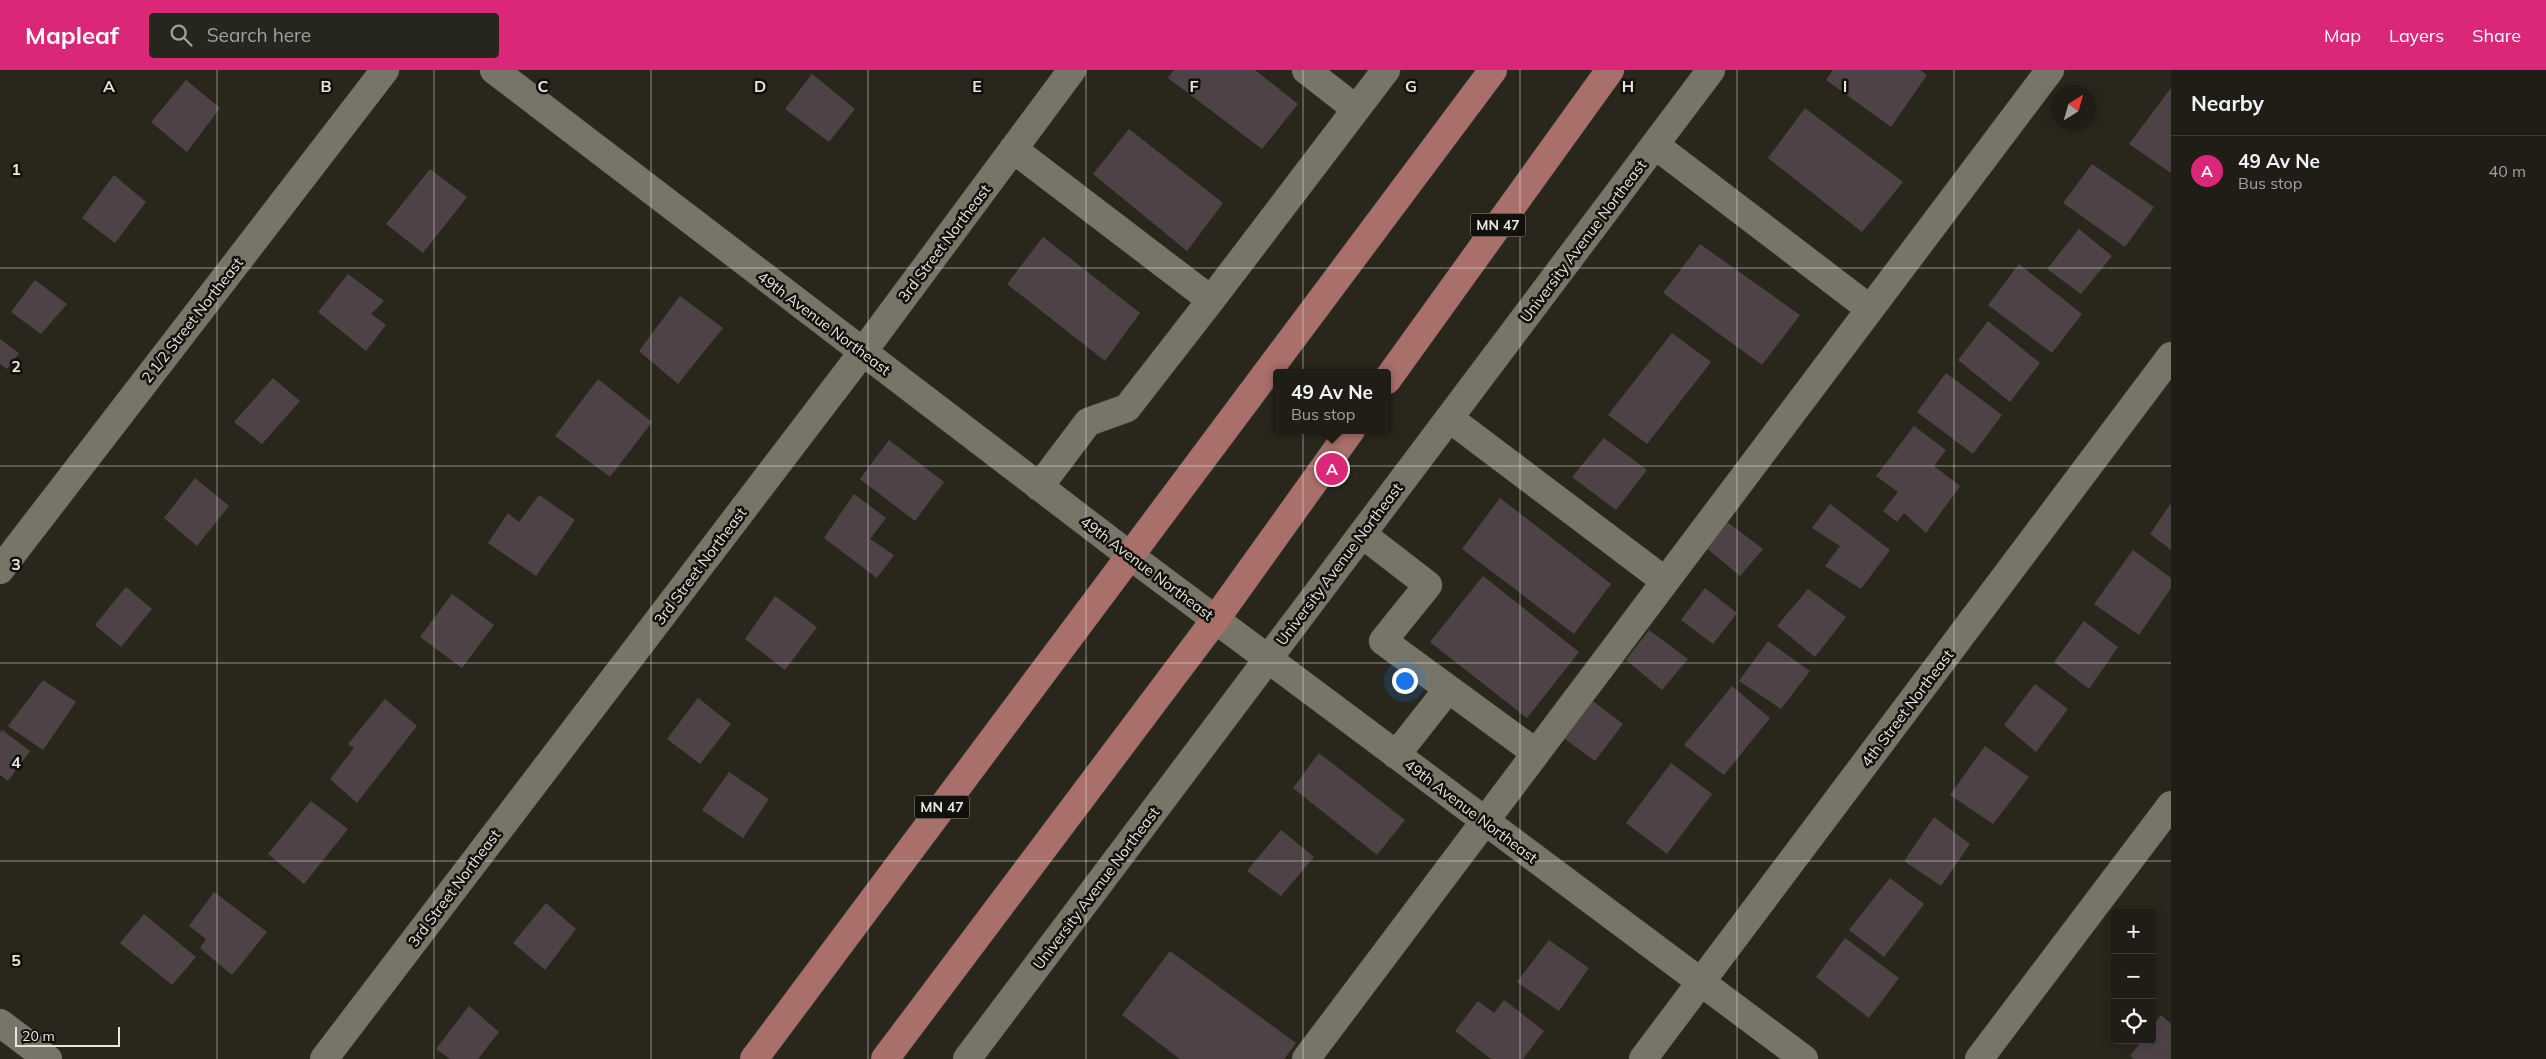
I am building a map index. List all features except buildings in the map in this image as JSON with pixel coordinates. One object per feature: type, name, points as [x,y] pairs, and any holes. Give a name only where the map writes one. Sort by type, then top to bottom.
[{"type":"main road","name":"MN 47","points":[[754,1059],[1493,70]]},
{"type":"main road","name":"MN 47","points":[[1391,374],[1610,70]]},
{"type":"main road","points":[[885,1059],[1215,620],[1348,434]]},
{"type":"street","name":"2 1/2 Street Northeast","points":[[0,570],[385,70]]},
{"type":"street","name":"49th Avenue Northeast","points":[[494,70],[862,353],[1215,620],[1804,1059]]},
{"type":"street","name":"3rd Street Northeast","points":[[324,1059],[862,353],[1072,70]]},
{"type":"street","points":[[1306,70],[1356,109]]},
{"type":"street","points":[[1039,487],[1088,422],[1126,408],[1211,300],[1386,70]]},
{"type":"street","name":"University Avenue Northeast","points":[[967,1059],[1711,70]]},
{"type":"street","points":[[1306,1059],[2050,70]]},
{"type":"street","points":[[1655,145],[1870,309]]},
{"type":"street","points":[[1013,149],[1211,300]]},
{"type":"street","name":"4th Street Northeast","points":[[1643,1059],[2171,356]]},
{"type":"street","points":[[1449,418],[1664,581]]},
{"type":"street","points":[[1362,534],[1428,585],[1384,641],[1536,753]]},
{"type":"street","points":[[1396,755],[1448,689]]},
{"type":"street","points":[[1979,1059],[2171,804]]},
{"type":"street","points":[[0,1023],[48,1059]]},
{"type":"place","name":"49 Av Ne","points":[[1332,469]]}]
